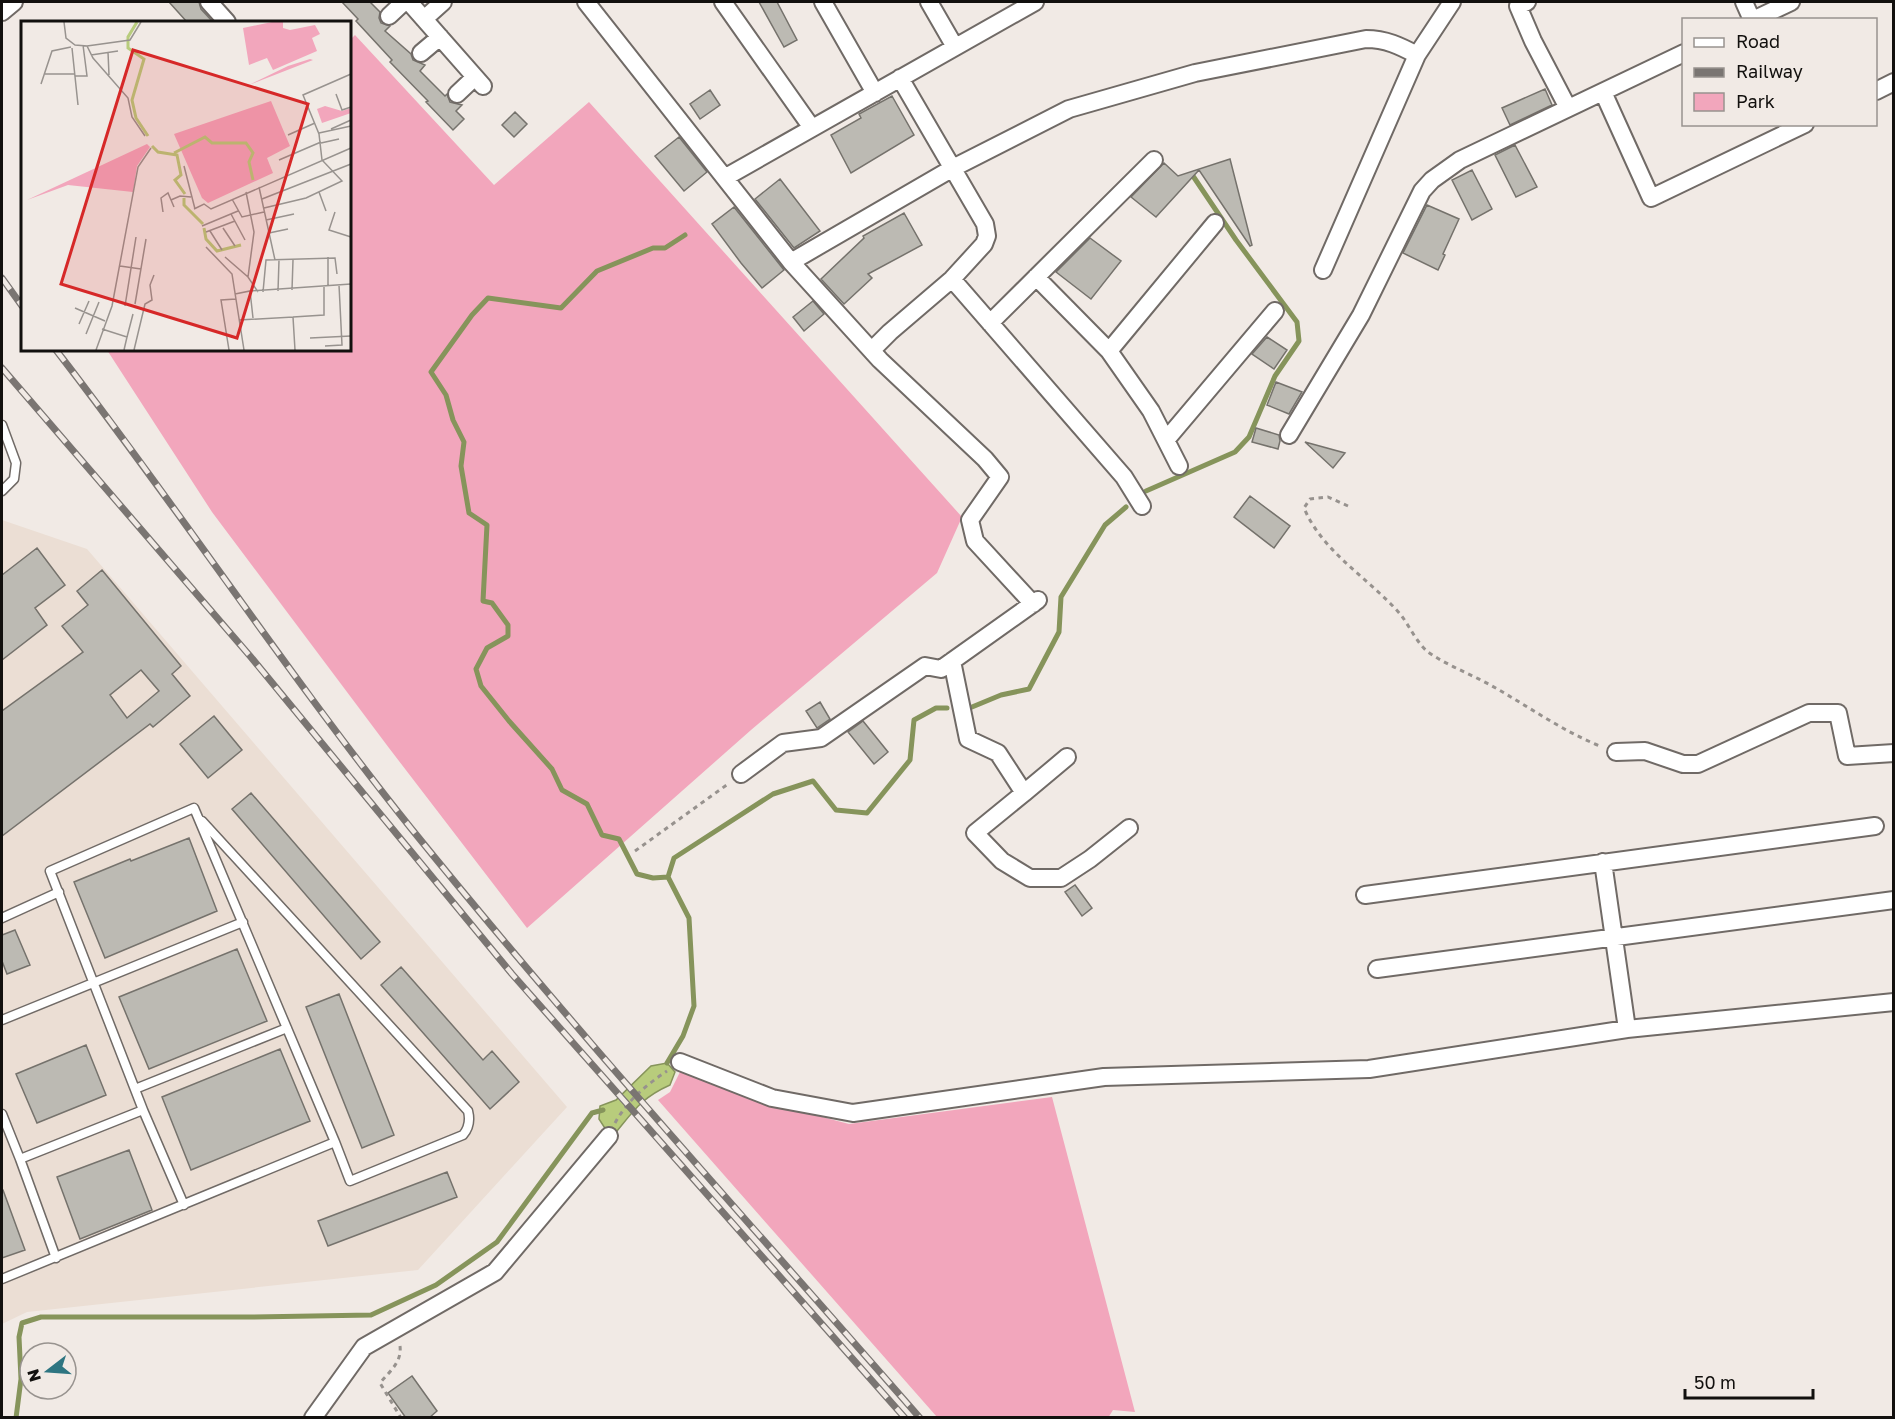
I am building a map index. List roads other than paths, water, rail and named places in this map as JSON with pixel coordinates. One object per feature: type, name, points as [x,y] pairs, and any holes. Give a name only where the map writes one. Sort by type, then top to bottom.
[{"type":"street","points":[[2,12],[14,2]]},
{"type":"street","points":[[209,2],[226,21]]},
{"type":"street","points":[[389,16],[404,2]]},
{"type":"street","points":[[409,2],[479,82],[457,94]]},
{"type":"street","points":[[424,19],[443,2]]},
{"type":"street","points":[[586,2],[791,262],[872,350],[985,459],[1000,477],[970,520],[975,541],[1035,602],[941,669],[924,666],[821,738],[783,743],[741,774]]},
{"type":"street","points":[[723,2],[812,128]]},
{"type":"street","points":[[823,2],[875,93]]},
{"type":"street","points":[[929,2],[955,47]]},
{"type":"street","points":[[726,177],[1035,2]]},
{"type":"street","points":[[1323,270],[1417,55],[1452,2]]},
{"type":"street","points":[[1744,2],[1751,18]]},
{"type":"street","points":[[1756,18],[1791,2]]},
{"type":"street","points":[[1521,3],[1533,41],[1569,108]]},
{"type":"street","points":[[421,53],[440,37]]},
{"type":"street","points":[[791,262],[952,168],[1069,109],[1195,73],[1366,39],[1380,39],[1394,43],[1417,55]]},
{"type":"street","points":[[1289,435],[1361,315],[1422,191],[1432,180],[1460,160],[1682,53]]},
{"type":"street","points":[[872,350],[952,279],[984,244],[987,236],[985,224],[900,78]]},
{"type":"street","points":[[1877,90],[1893,82]]},
{"type":"street","points":[[1603,92],[1651,198],[1801,126]]},
{"type":"street","points":[[990,323],[1154,160]]},
{"type":"street","points":[[1109,351],[1215,223]]},
{"type":"street","points":[[1036,277],[1109,351],[1151,411],[1179,466]]},
{"type":"street","points":[[952,279],[1124,477],[1142,506]]},
{"type":"street","points":[[1166,440],[1275,311]]},
{"type":"street","points":[[952,661],[968,740],[998,753],[1024,793]]},
{"type":"street","points":[[1616,752],[1645,752],[1683,764],[1698,764],[1809,713],[1838,712],[1847,756],[1893,753]]},
{"type":"street","points":[[1067,757],[975,833],[1002,861],[1030,878],[1061,878],[1130,828]]},
{"type":"street","points":[[1365,895],[1875,826]]},
{"type":"street","points":[[1604,862],[1627,1029]]},
{"type":"street","points":[[1377,969],[1893,900]]},
{"type":"street","points":[[680,1062],[771,1098],[853,1113],[1104,1077],[1370,1070],[1627,1029],[1893,1002]]},
{"type":"street","points":[[313,1418],[364,1347],[495,1272],[609,1136]]},
{"type":"lane","points":[[2,425],[16,463],[14,479],[2,491]]},
{"type":"lane","points":[[184,1205],[143,1110],[50,871],[194,808],[350,1181],[463,1135],[468,1127],[469,1116],[468,1111],[198,816]]},
{"type":"lane","points":[[2,918],[59,892]]},
{"type":"lane","points":[[2,1020],[243,922]]},
{"type":"lane","points":[[135,1089],[287,1028]]},
{"type":"lane","points":[[20,1160],[143,1110]]},
{"type":"lane","points":[[2,1114],[56,1257]]},
{"type":"lane","points":[[2,1141],[11,1137]]},
{"type":"lane","points":[[2,1279],[335,1143]]},
{"type":"waterway","points":[[1146,491],[1235,452],[1249,437],[1275,376],[1299,341],[1297,322],[1236,240],[1193,176]]},
{"type":"waterway","points":[[668,877],[653,878],[637,874],[619,839],[602,835],[587,804],[562,790],[552,769],[481,686],[476,669],[487,648],[508,636],[508,625],[492,603],[483,601],[487,525],[469,513],[461,466],[464,442],[453,420],[446,395],[431,372],[472,315],[488,298],[561,308],[597,271],[653,248],[665,248],[685,235]]},
{"type":"waterway","points":[[972,707],[1001,695],[1029,689],[1059,632],[1061,597],[1105,525],[1126,507]]},
{"type":"waterway","points":[[667,1063],[683,1036],[694,1006],[689,918],[668,877],[674,858],[773,794],[813,781],[836,810],[867,813],[910,760],[914,720],[936,708],[947,708]]},
{"type":"waterway","points":[[16,1418],[21,1379],[19,1337],[22,1323],[41,1317],[371,1315],[436,1285],[497,1242],[592,1113],[603,1110]]},
{"type":"railway","points":[[2,278],[21,305]]},
{"type":"railway","points":[[57,351],[319,709],[410,827],[534,977],[920,1418]]},
{"type":"railway","points":[[2,368],[250,656],[512,974],[905,1418]]}]
